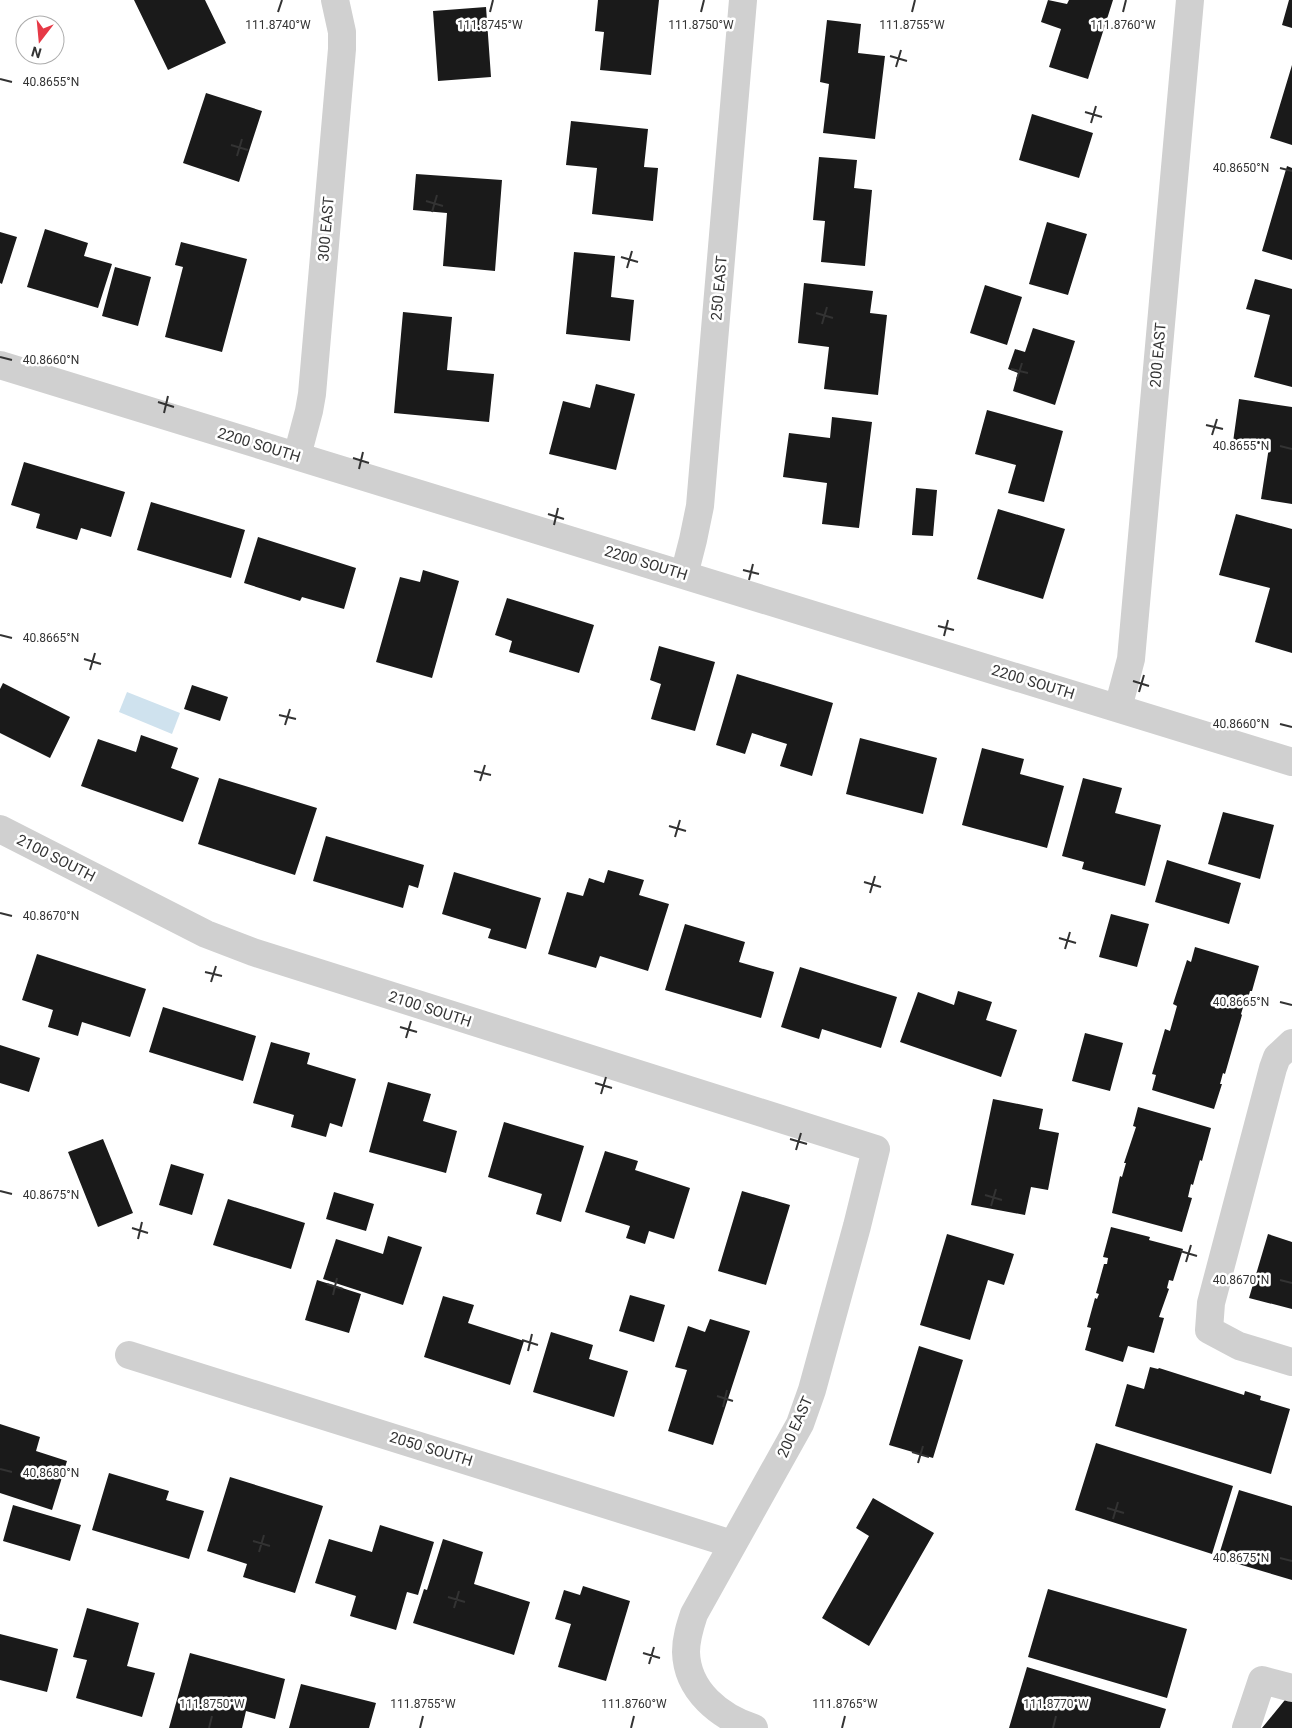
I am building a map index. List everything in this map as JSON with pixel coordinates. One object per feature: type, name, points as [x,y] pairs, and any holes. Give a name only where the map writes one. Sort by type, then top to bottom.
[{"type":"street","name":"300 EAST","points":[[297,456],[312,394],[340,69],[342,32],[335,0]]},
{"type":"street","name":"250 EAST","points":[[684,575],[700,506],[743,0]]},
{"type":"street","name":"200 EAST","points":[[1118,708],[1131,659],[1190,0]]},
{"type":"street","name":"2200 SOUTH","points":[[0,365],[1292,762]]},
{"type":"street","name":"2100 SOUTH","points":[[0,829],[206,934],[253,952],[876,1149]]},
{"type":"street","points":[[1292,1043],[1277,1056],[1273,1068],[1211,1303],[1210,1330],[1239,1346],[1292,1362]]},
{"type":"street","name":"200 EAST","points":[[754,1728],[728,1717],[710,1705],[697,1688],[689,1672],[686,1652],[688,1632],[694,1614],[792,1440],[806,1407],[857,1226],[876,1149]]},
{"type":"street","name":"2050 SOUTH","points":[[130,1355],[732,1544]]},
{"type":"street","points":[[1246,1728],[1262,1680],[1292,1688]]},
{"type":"water","points":[[127,692],[180,713],[172,734],[119,712]]},
{"type":"building","points":[[134,0],[205,0],[226,43],[168,70]]},
{"type":"building","points":[[598,0],[659,0],[651,75],[600,70],[604,32],[595,31]]},
{"type":"building","points":[[1048,0],[1067,4],[1069,0],[1113,0],[1088,79],[1049,67],[1061,29],[1041,22]]},
{"type":"building","points":[[1289,0],[1292,0],[1292,28],[1282,25]]},
{"type":"building","points":[[486,7],[491,77],[438,81],[433,11]]},
{"type":"building","points":[[827,20],[861,24],[858,53],[885,56],[875,139],[823,133],[829,84],[820,82]]},
{"type":"building","points":[[1292,65],[1292,145],[1270,138]]},
{"type":"building","points":[[206,93],[262,111],[239,182],[183,163]]},
{"type":"building","points":[[1032,114],[1093,133],[1079,178],[1019,160]]},
{"type":"building","points":[[571,121],[648,129],[644,167],[658,168],[653,221],[592,214],[597,168],[566,165]]},
{"type":"building","points":[[819,157],[857,160],[854,188],[872,190],[865,266],[821,262],[825,221],[813,220]]},
{"type":"building","points":[[1287,166],[1292,168],[1292,260],[1262,251]]},
{"type":"building","points":[[416,174],[502,180],[495,271],[443,266],[447,213],[413,210]]},
{"type":"building","points":[[1047,222],[1087,234],[1068,295],[1029,284]]},
{"type":"building","points":[[45,229],[88,243],[84,256],[112,264],[98,308],[27,287]]},
{"type":"building","points":[[0,232],[17,237],[2,284],[0,283]]},
{"type":"building","points":[[181,242],[247,259],[222,352],[165,337],[183,267],[175,265]]},
{"type":"building","points":[[574,252],[615,256],[611,297],[634,300],[630,341],[566,334]]},
{"type":"building","points":[[115,267],[151,277],[138,326],[102,316]]},
{"type":"building","points":[[1255,279],[1292,289],[1292,387],[1254,377],[1270,315],[1246,309]]},
{"type":"building","points":[[804,283],[873,291],[870,313],[887,315],[878,395],[824,389],[829,347],[798,343]]},
{"type":"building","points":[[985,285],[1022,297],[1007,345],[970,333]]},
{"type":"building","points":[[403,312],[452,317],[447,370],[494,374],[489,422],[394,413]]},
{"type":"building","points":[[1033,328],[1075,341],[1055,405],[1013,391],[1018,373],[1008,369],[1015,349],[1025,352]]},
{"type":"building","points":[[596,384],[635,394],[616,470],[549,454],[563,401],[590,408]]},
{"type":"building","points":[[1239,399],[1292,407],[1292,504],[1261,499],[1269,447],[1233,442]]},
{"type":"building","points":[[987,410],[1063,431],[1044,502],[1008,493],[1016,465],[975,454]]},
{"type":"building","points":[[832,417],[872,422],[859,528],[822,524],[827,483],[783,477],[789,433],[830,438]]},
{"type":"building","points":[[24,462],[125,492],[111,537],[81,528],[77,540],[36,528],[40,514],[11,505]]},
{"type":"building","points":[[916,488],[937,490],[933,536],[912,535]]},
{"type":"building","points":[[151,502],[245,530],[231,578],[137,550]]},
{"type":"building","points":[[998,509],[1065,529],[1043,599],[977,579]]},
{"type":"building","points":[[1236,514],[1292,529],[1292,653],[1255,642],[1270,588],[1219,575]]},
{"type":"building","points":[[258,537],[356,568],[344,609],[302,597],[300,601],[244,583]]},
{"type":"building","points":[[423,570],[459,581],[432,678],[376,662],[400,577],[420,582]]},
{"type":"building","points":[[507,598],[594,625],[579,673],[509,652],[512,641],[495,635]]},
{"type":"building","points":[[659,646],[715,662],[695,731],[651,719],[661,684],[650,680]]},
{"type":"building","points":[[737,674],[833,703],[812,776],[780,766],[787,744],[752,733],[745,754],[716,745]]},
{"type":"building","points":[[3,683],[70,717],[50,758],[0,733],[0,689]]},
{"type":"building","points":[[192,685],[228,697],[220,721],[184,709]]},
{"type":"building","points":[[141,735],[178,748],[171,768],[199,778],[183,822],[81,786],[98,739],[136,752]]},
{"type":"building","points":[[860,738],[937,758],[923,814],[846,794]]},
{"type":"building","points":[[982,748],[1024,759],[1020,774],[1064,786],[1047,848],[962,825]]},
{"type":"building","points":[[219,778],[317,808],[295,875],[198,844]]},
{"type":"building","points":[[1083,778],[1122,788],[1115,813],[1161,825],[1145,886],[1082,869],[1084,862],[1062,856]]},
{"type":"building","points":[[1223,812],[1274,825],[1260,879],[1208,864]]},
{"type":"building","points":[[326,836],[424,865],[418,888],[409,885],[403,908],[313,881]]},
{"type":"building","points":[[1167,860],[1241,883],[1229,924],[1155,902]]},
{"type":"building","points":[[608,870],[644,880],[639,895],[669,904],[648,971],[600,956],[596,968],[548,954],[567,892],[583,896],[589,878],[604,883]]},
{"type":"building","points":[[454,872],[541,898],[526,949],[488,938],[491,929],[442,914]]},
{"type":"building","points":[[1111,914],[1149,924],[1137,967],[1099,957]]},
{"type":"building","points":[[685,924],[745,942],[739,962],[774,972],[761,1018],[665,990]]},
{"type":"building","points":[[1195,947],[1259,966],[1252,991],[1250,991],[1246,1005],[1244,1004],[1214,1109],[1152,1090],[1156,1075],[1152,1074],[1165,1029],[1170,1031],[1177,1006],[1173,1004],[1187,960],[1191,962]]},
{"type":"building","points":[[37,954],[146,989],[130,1037],[82,1022],[78,1036],[48,1027],[53,1010],[22,1000]]},
{"type":"building","points":[[800,967],[897,997],[881,1048],[822,1029],[819,1039],[781,1027]]},
{"type":"building","points":[[958,991],[992,1002],[986,1020],[1017,1030],[1001,1077],[900,1042],[918,992],[954,1005]]},
{"type":"building","points":[[163,1007],[256,1036],[243,1081],[149,1052]]},
{"type":"building","points":[[1085,1033],[1123,1043],[1110,1091],[1072,1081]]},
{"type":"building","points":[[271,1042],[310,1053],[307,1064],[356,1079],[342,1127],[330,1123],[326,1137],[291,1127],[294,1115],[253,1103]]},
{"type":"building","points":[[0,1045],[40,1058],[29,1092],[0,1083]]},
{"type":"building","points":[[388,1082],[431,1094],[423,1121],[457,1131],[446,1173],[369,1152]]},
{"type":"building","points":[[993,1099],[1043,1109],[1039,1129],[1059,1133],[1048,1190],[1031,1187],[1025,1215],[971,1205]]},
{"type":"building","points":[[1138,1107],[1211,1128],[1202,1161],[1200,1160],[1193,1185],[1191,1184],[1188,1197],[1192,1198],[1182,1232],[1112,1213],[1120,1176],[1122,1177],[1126,1163],[1124,1163],[1136,1127],[1133,1126]]},
{"type":"building","points":[[504,1122],[584,1146],[561,1222],[536,1214],[542,1194],[488,1177]]},
{"type":"building","points":[[103,1139],[133,1213],[98,1227],[68,1152]]},
{"type":"building","points":[[605,1151],[638,1161],[635,1170],[690,1188],[674,1239],[649,1231],[645,1244],[626,1238],[630,1226],[585,1212]]},
{"type":"building","points":[[171,1164],[204,1174],[192,1215],[159,1205]]},
{"type":"building","points":[[742,1191],[790,1205],[766,1285],[718,1271]]},
{"type":"building","points":[[334,1192],[374,1204],[366,1231],[326,1219]]},
{"type":"building","points":[[228,1199],[305,1223],[291,1269],[213,1245]]},
{"type":"building","points":[[1111,1227],[1150,1237],[1149,1240],[1183,1249],[1173,1281],[1169,1280],[1167,1288],[1169,1289],[1159,1317],[1164,1318],[1154,1353],[1128,1346],[1123,1362],[1085,1350],[1091,1328],[1087,1327],[1095,1298],[1097,1299],[1099,1294],[1096,1293],[1104,1264],[1107,1264],[1108,1258],[1103,1257]]},
{"type":"building","points":[[947,1234],[1014,1254],[1004,1285],[988,1280],[970,1340],[920,1325]]},
{"type":"building","points":[[1268,1234],[1292,1242],[1292,1309],[1249,1298]]},
{"type":"building","points":[[388,1236],[422,1247],[403,1305],[323,1279],[336,1239],[383,1254]]},
{"type":"building","points":[[317,1280],[361,1294],[349,1333],[305,1320]]},
{"type":"building","points":[[630,1295],[665,1305],[654,1342],[619,1331]]},
{"type":"building","points":[[443,1296],[474,1305],[468,1323],[524,1341],[510,1385],[424,1357]]},
{"type":"building","points":[[710,1319],[750,1331],[713,1445],[668,1431],[687,1370],[675,1367],[688,1326],[705,1332]]},
{"type":"building","points":[[551,1332],[593,1345],[589,1359],[628,1371],[614,1417],[533,1392]]},
{"type":"building","points":[[919,1346],[963,1360],[933,1458],[889,1445]]},
{"type":"building","points":[[1150,1367],[1159,1368],[1244,1395],[1245,1391],[1261,1396],[1260,1400],[1290,1409],[1271,1474],[1115,1426],[1127,1384],[1144,1389]]},
{"type":"building","points":[[0,1424],[40,1437],[36,1451],[67,1461],[52,1510],[0,1493]]},
{"type":"building","points":[[1096,1443],[1233,1486],[1212,1554],[1075,1510]]},
{"type":"building","points":[[109,1473],[169,1491],[166,1500],[204,1511],[189,1559],[92,1530]]},
{"type":"building","points":[[230,1477],[323,1506],[295,1593],[243,1577],[247,1564],[207,1551]]},
{"type":"building","points":[[1239,1490],[1292,1506],[1292,1580],[1218,1558]]},
{"type":"building","points":[[873,1498],[934,1533],[869,1646],[822,1618],[869,1536],[856,1528]]},
{"type":"building","points":[[13,1505],[81,1525],[70,1561],[3,1541]]},
{"type":"building","points":[[380,1525],[434,1542],[418,1595],[407,1592],[396,1630],[350,1616],[356,1596],[315,1583],[329,1539],[372,1552]]},
{"type":"building","points":[[443,1539],[483,1552],[474,1584],[530,1602],[514,1655],[413,1623],[424,1589],[427,1590]]},
{"type":"building","points":[[583,1586],[630,1601],[606,1681],[558,1667],[571,1624],[555,1619],[564,1590],[580,1595]]},
{"type":"building","points":[[1048,1589],[1187,1629],[1167,1698],[1028,1657]]},
{"type":"building","points":[[87,1608],[139,1623],[127,1666],[155,1673],[142,1717],[76,1698],[87,1660],[73,1657]]},
{"type":"building","points":[[0,1634],[58,1649],[47,1692],[0,1680]]},
{"type":"building","points":[[190,1653],[285,1679],[275,1719],[246,1711],[242,1728],[169,1728]]},
{"type":"building","points":[[1027,1667],[1166,1709],[1160,1728],[1009,1728]]},
{"type":"building","points":[[301,1684],[376,1703],[369,1728],[289,1728]]},
{"type":"building","points":[[1289,1695],[1292,1697],[1292,1728],[1262,1728]]}]
